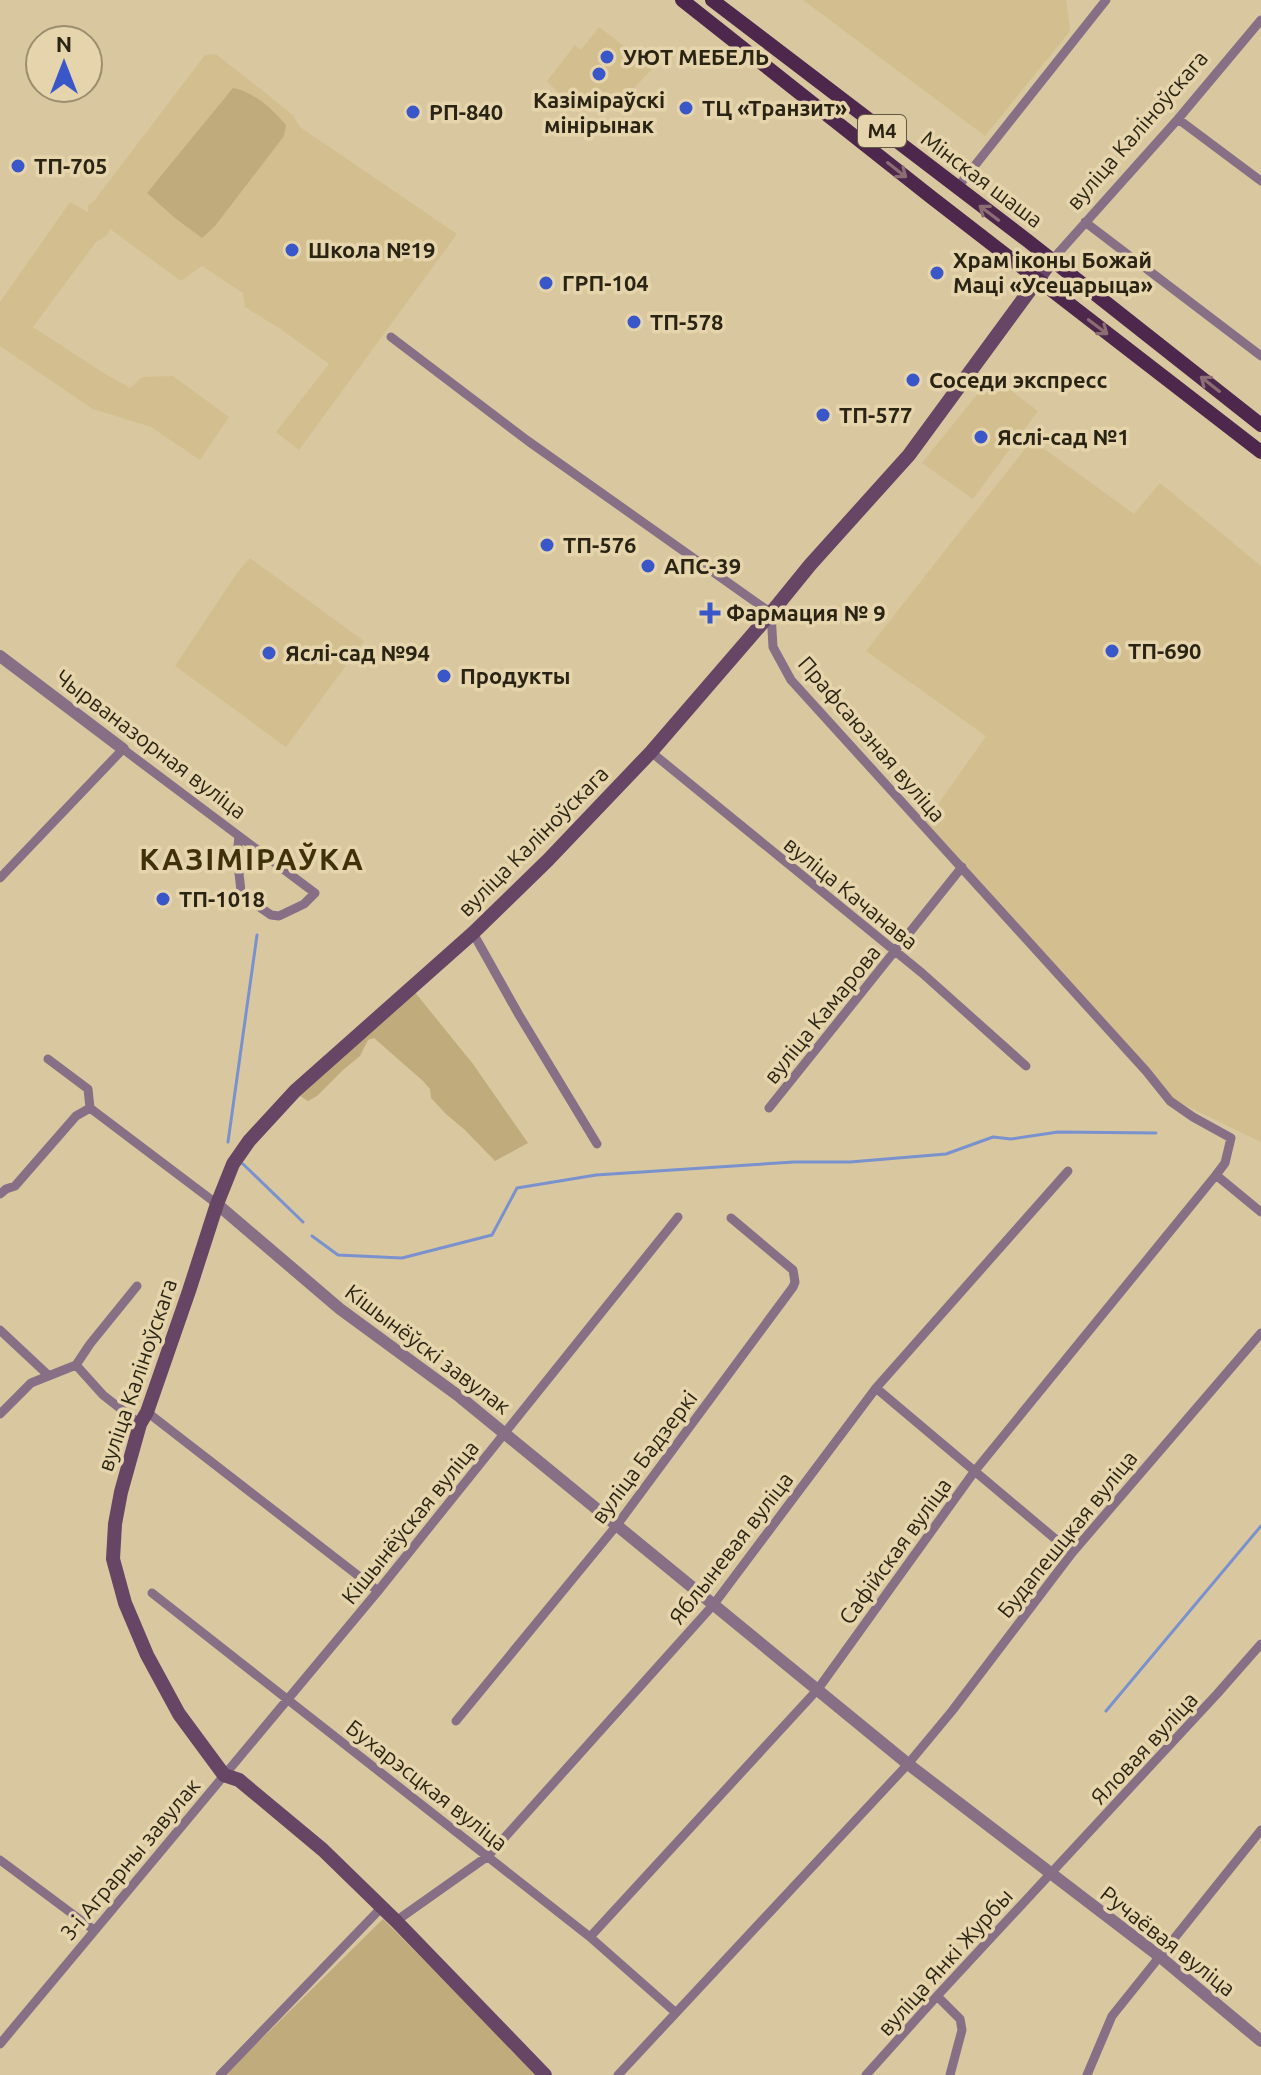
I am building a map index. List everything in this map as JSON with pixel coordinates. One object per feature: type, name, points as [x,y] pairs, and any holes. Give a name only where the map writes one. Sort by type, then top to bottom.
[{"type":"main road","name":"Мінская шаша","points":[[682,0],[1261,452]]},
{"type":"main road","name":"Мінская шаша","points":[[712,0],[1052,260],[1261,425]]},
{"type":"main road","name":"вуліца Каліноўскага","points":[[224,1775],[179,1714],[147,1655],[125,1603],[113,1559],[121,1492],[233,1164],[249,1141],[295,1091],[473,933],[651,752],[810,565],[909,455],[1052,260]]},
{"type":"main road","points":[[224,1775],[239,1780],[323,1850],[545,2075]]},
{"type":"street","points":[[957,188],[1106,0]]},
{"type":"street","name":"вуліца Каліноўскага","points":[[1052,260],[1178,119],[1261,20]]},
{"type":"street","points":[[1178,119],[1261,181]]},
{"type":"street","points":[[1085,222],[1261,356]]},
{"type":"street","points":[[391,337],[528,441],[771,613]]},
{"type":"street","name":"Прафсаюзная вуліца","points":[[771,613],[773,647],[791,680],[1170,1101],[1231,1138],[1225,1163],[1216,1175]]},
{"type":"street","name":"Чырваназорная вуліца","points":[[0,656],[315,893],[304,904],[279,916],[271,915],[248,899],[241,891],[237,856],[239,836]]},
{"type":"street","points":[[0,878],[123,749]]},
{"type":"street","name":"вуліца Качанава","points":[[651,752],[922,973],[1026,1066]]},
{"type":"street","name":"вуліца Камарова","points":[[769,1108],[962,867]]},
{"type":"street","points":[[473,933],[597,1144]]},
{"type":"street","points":[[48,1059],[88,1089],[90,1108],[217,1204]]},
{"type":"street","points":[[0,1194],[15,1186],[76,1116],[90,1108]]},
{"type":"street","name":"Яблыневая вуліца","points":[[396,1921],[488,1856],[714,1604],[876,1388],[1068,1171]]},
{"type":"street","points":[[1216,1175],[1261,1212]]},
{"type":"street","name":"Сафійская вуліца","points":[[590,1937],[818,1689],[974,1472],[1216,1175]]},
{"type":"street","name":"Кішынёўскі завулак","points":[[217,1204],[340,1309],[414,1361],[617,1525]]},
{"type":"street","name":"Кішынёўская вуліца","points":[[288,1699],[678,1217]]},
{"type":"street","name":"вуліца Бадзеркі","points":[[456,1721],[617,1525],[795,1282],[793,1270],[731,1218]]},
{"type":"street","points":[[0,1414],[31,1383],[76,1365],[137,1286]]},
{"type":"street","points":[[0,1330],[48,1375]]},
{"type":"street","name":"Будапешцкая вуліца","points":[[618,2075],[908,1764],[1072,1553],[1261,1333]]},
{"type":"street","points":[[76,1365],[103,1395],[144,1418],[378,1591]]},
{"type":"street","points":[[876,1388],[1072,1553]]},
{"type":"street","points":[[617,1525],[908,1764]]},
{"type":"street","name":"Бухарэсцкая вуліца","points":[[152,1593],[590,1937],[675,2012]]},
{"type":"street","name":"Яловая вуліца","points":[[1050,1873],[1261,1644]]},
{"type":"street","name":"3-і Аграрны завулак","points":[[0,2044],[288,1699]]},
{"type":"street","name":"Ручаёвая вуліца","points":[[908,1764],[1159,1956],[1261,2041]]},
{"type":"street","points":[[1087,2075],[1112,2016],[1260,1834]]},
{"type":"street","points":[[0,1860],[94,1930]]},
{"type":"street","name":"вуліца Янкі Журбы","points":[[866,2075],[1050,1873]]},
{"type":"street","points":[[220,2075],[382,1907]]},
{"type":"street","points":[[937,1996],[960,2019],[962,2030],[950,2075]]},
{"type":"shaded area","points":[[803,0],[1066,0],[1070,31],[985,136]]},
{"type":"shaded area","name":"Казіміраўскі мінірынак","points":[[599,27],[653,68],[619,104],[598,88],[576,111],[547,81],[575,45],[581,50]]},
{"type":"shaded area","name":"Школа №19","points":[[216,54],[293,115],[300,127],[457,234],[299,450],[276,432],[329,364],[245,307],[243,293],[202,266],[181,281],[110,229],[106,236],[96,242],[33,327],[130,388],[142,377],[173,376],[229,417],[200,460],[151,427],[93,409],[0,346],[0,302],[70,202],[88,212],[88,206],[205,55]]},
{"type":"shaded area","points":[[233,88],[255,97],[275,113],[286,125],[284,136],[215,226],[202,238],[147,193]]},
{"type":"shaded area","name":"Яслі-сад №1","points":[[992,376],[1038,411],[973,499],[922,463]]},
{"type":"shaded area","points":[[1032,440],[1134,514],[1160,483],[1261,566],[1261,1142],[1164,1095],[925,823],[986,736],[866,651]]},
{"type":"shaded area","name":"Яслі-сад №94","points":[[250,558],[364,641],[286,747],[175,666]]},
{"type":"shaded area","points":[[413,990],[473,1064],[528,1143],[495,1161],[431,1098],[430,1089],[423,1081],[374,1038],[368,1040],[360,1056],[317,1096],[308,1101],[300,1096],[304,1088]]},
{"type":"shaded area","points":[[383,1919],[539,2075],[225,2075]]},
{"type":"waterway","points":[[228,1142],[257,935]]},
{"type":"waterway","points":[[312,1236],[338,1255],[402,1258],[492,1235],[517,1188],[596,1175],[946,1154],[993,1137],[1011,1139],[1058,1132],[1156,1133]]},
{"type":"waterway","points":[[243,1164],[303,1222]]},
{"type":"waterway","points":[[1106,1711],[1261,1526]]},
{"type":"place","name":"УЮТ МЕБЕЛЬ","points":[[607,57]]},
{"type":"place","name":"Казіміраўскі мінірынак","points":[[599,74]]},
{"type":"place","name":"ТЦ «Транзит»","points":[[686,108]]},
{"type":"place","name":"РП-840","points":[[413,112]]},
{"type":"place","name":"ТП-705","points":[[18,166]]},
{"type":"place","name":"Школа №19","points":[[292,250]]},
{"type":"place","name":"Храм іконы Божай Маці «Усецарыца»","points":[[937,273]]},
{"type":"place","name":"ГРП-104","points":[[546,283]]},
{"type":"place","name":"ТП-578","points":[[634,322]]},
{"type":"place","name":"Соседи экспресс","points":[[913,380]]},
{"type":"place","name":"ТП-577","points":[[823,415]]},
{"type":"place","name":"Яслі-сад №1","points":[[981,437]]},
{"type":"place","name":"ТП-576","points":[[547,545]]},
{"type":"place","name":"АПС-39","points":[[648,566]]},
{"type":"place","name":"Фармация № 9","points":[[710,613]]},
{"type":"place","name":"ТП-690","points":[[1112,651]]},
{"type":"place","name":"Яслі-сад №94","points":[[269,653]]},
{"type":"place","name":"Продукты","points":[[444,676]]},
{"type":"place","name":"ТП-1018","points":[[163,899]]},
{"type":"district","name":"КАЗІМІРАЎКА","points":[[252,860]]}]
